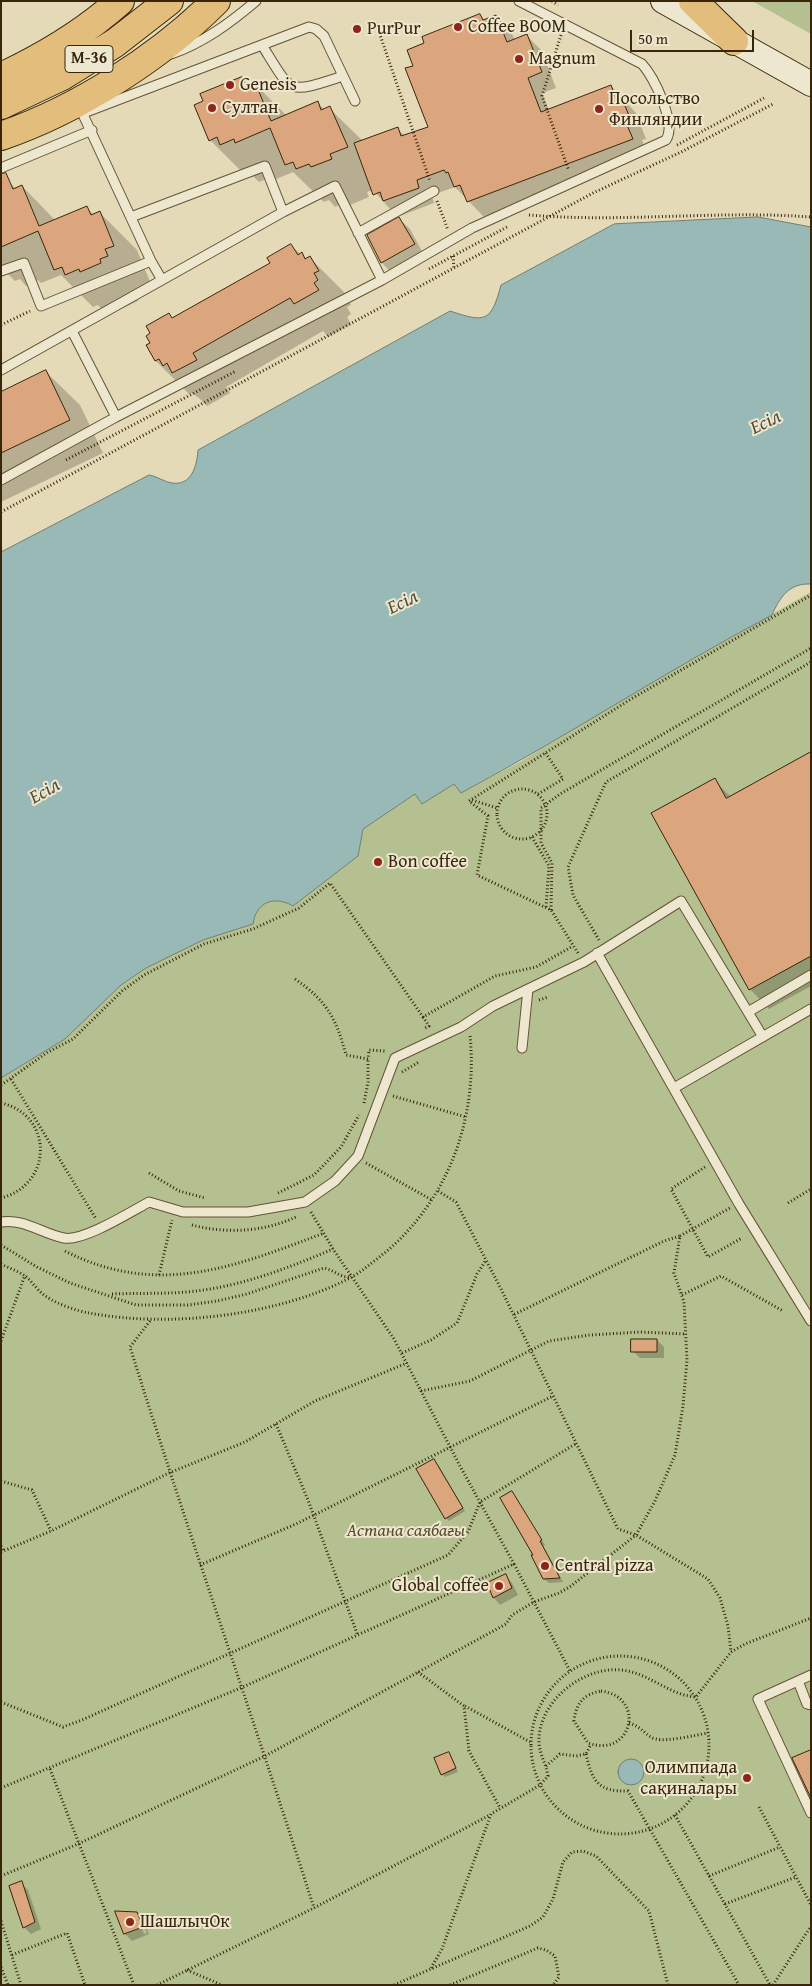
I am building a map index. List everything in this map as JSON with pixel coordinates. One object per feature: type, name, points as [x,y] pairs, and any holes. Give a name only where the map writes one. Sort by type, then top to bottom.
[{"type":"main road","name":"M-36","points":[[1,77],[40,59],[102,17],[120,1]]},
{"type":"main road","name":"M-36","points":[[1,106],[62,76],[115,43],[168,1]]},
{"type":"main road","points":[[1,136],[75,113],[174,38],[216,1]]},
{"type":"main road","points":[[663,1],[811,84]]},
{"type":"main road","points":[[693,1],[734,41]]},
{"type":"lane","points":[[142,61],[182,50],[231,23],[256,1]]},
{"type":"lane","points":[[1,480],[91,433],[116,417],[382,280],[472,228],[659,145],[668,137],[670,130],[669,121],[652,78],[642,64],[519,1]]},
{"type":"lane","points":[[1,144],[75,113],[309,27],[316,29],[324,36],[355,101]]},
{"type":"lane","points":[[262,45],[286,84],[295,88],[307,88],[343,76]]},
{"type":"lane","points":[[75,113],[92,130],[151,261],[162,280]]},
{"type":"lane","points":[[1,168],[92,130]]},
{"type":"lane","points":[[131,217],[265,166],[283,212]]},
{"type":"lane","points":[[1,370],[283,212],[335,186],[382,280]]},
{"type":"lane","points":[[358,233],[434,191]]},
{"type":"lane","points":[[1,271],[24,263],[41,306],[151,261]]},
{"type":"lane","points":[[72,331],[116,417]]},
{"type":"lane","points":[[1,1222],[13,1220],[66,1239],[102,1228],[149,1202],[183,1212],[248,1212],[305,1202],[335,1181],[358,1156],[395,1058],[461,1027],[493,1006],[584,962],[681,901],[763,1037]]},
{"type":"lane","points":[[601,951],[674,1088],[739,1204],[811,1321]]},
{"type":"lane","points":[[748,1012],[811,975]]},
{"type":"lane","points":[[522,1048],[528,989]]},
{"type":"lane","points":[[674,1088],[811,1009]]},
{"type":"lane","points":[[811,1675],[758,1699],[811,1813]]},
{"type":"lane","points":[[798,1681],[807,1704],[811,1705]]},
{"type":"path","points":[[376,23],[452,240],[454,268]]},
{"type":"path","points":[[561,175],[569,170],[542,96],[557,43],[566,26]]},
{"type":"path","points":[[679,144],[764,98]]},
{"type":"path","points":[[1,512],[548,217],[773,104]]},
{"type":"path","points":[[528,215],[548,217],[764,213],[811,217]]},
{"type":"path","points":[[1,325],[41,306]]},
{"type":"path","points":[[584,962],[551,910],[477,875],[488,816],[469,801],[631,699],[811,596]]},
{"type":"path","points":[[551,910],[552,863],[541,843],[541,808],[560,794],[811,648]]},
{"type":"path","points":[[601,951],[573,895],[568,866],[606,782],[811,662]]},
{"type":"path","points":[[538,794],[563,779],[545,752]]},
{"type":"path","points":[[514,790],[531,790],[538,794],[545,805],[547,818],[540,831],[532,837],[516,838],[509,835],[499,824],[497,808],[500,800],[514,790]]},
{"type":"path","points":[[472,800],[497,808]]},
{"type":"path","points":[[532,837],[549,866],[546,907]]},
{"type":"path","points":[[1,1085],[48,1052],[74,1038],[122,991],[144,975],[204,944],[253,929],[299,908],[330,883],[429,1026],[420,1031]]},
{"type":"path","points":[[423,1017],[495,976],[536,967],[573,946]]},
{"type":"path","points":[[296,979],[315,993],[328,1007],[339,1028],[346,1055],[368,1059]]},
{"type":"path","points":[[463,1040],[478,1031]]},
{"type":"path","points":[[1,1264],[24,1275],[46,1297],[87,1313],[151,1320],[183,1320],[264,1307],[304,1296],[352,1277],[395,1244],[416,1223],[438,1191],[451,1165],[462,1135],[466,1117],[472,1071],[470,1036]]},
{"type":"path","points":[[273,1196],[314,1175],[341,1148],[362,1109],[368,1082],[369,1050],[386,1051]]},
{"type":"path","points":[[398,1078],[403,1072],[425,1059]]},
{"type":"path","points":[[11,1079],[102,1228]]},
{"type":"path","points":[[390,1105],[392,1090]]},
{"type":"path","points":[[392,1096],[466,1117]]},
{"type":"path","points":[[1,1103],[16,1107],[28,1117],[38,1132],[41,1152],[36,1171],[25,1187],[11,1196],[1,1198]]},
{"type":"path","points":[[360,1169],[366,1163],[370,1154]]},
{"type":"path","points":[[366,1163],[432,1200]]},
{"type":"path","points":[[705,1167],[671,1189],[708,1257],[742,1238]]},
{"type":"path","points":[[149,1173],[179,1191],[209,1200]]},
{"type":"path","points":[[788,1203],[811,1189]]},
{"type":"path","points":[[438,1191],[456,1202],[554,1396],[618,1529],[636,1535],[708,1579],[720,1598],[728,1626],[731,1652]]},
{"type":"path","points":[[513,1315],[664,1241],[680,1236],[739,1204]]},
{"type":"path","points":[[317,1206],[311,1211],[333,1249],[402,1353],[449,1447],[570,1670]]},
{"type":"path","points":[[159,1275],[175,1210]]},
{"type":"path","points":[[57,1247],[104,1269],[159,1275],[198,1274],[233,1266],[324,1233]]},
{"type":"path","points":[[1,1876],[78,1844],[266,1756],[506,1624],[512,1615],[534,1602],[559,1593],[571,1586],[636,1535],[655,1501],[675,1454],[683,1406],[687,1360],[686,1334],[682,1295],[674,1274],[680,1236]]},
{"type":"path","points":[[1,1245],[53,1276],[88,1290],[136,1305],[188,1305],[247,1294],[324,1268],[332,1269],[343,1277],[352,1277]]},
{"type":"path","points":[[109,1295],[187,1292],[214,1288],[275,1272],[333,1249]]},
{"type":"path","points":[[402,1353],[431,1340],[457,1323],[477,1274],[486,1260]]},
{"type":"path","points":[[1,1341],[24,1275]]},
{"type":"path","points":[[682,1295],[721,1276],[783,1311]]},
{"type":"path","points":[[151,1320],[130,1347],[168,1473],[243,1687],[314,1908]]},
{"type":"path","points":[[421,1391],[470,1381],[550,1341],[590,1335],[640,1332],[686,1334]]},
{"type":"path","points":[[1,1546],[3,1552],[51,1531],[168,1473],[245,1442],[315,1402],[407,1363]]},
{"type":"path","points":[[200,1565],[304,1520],[554,1396]]},
{"type":"path","points":[[276,1424],[308,1500],[358,1636]]},
{"type":"path","points":[[1,1702],[63,1727],[231,1653],[448,1555],[468,1532],[480,1502],[577,1443]]},
{"type":"path","points":[[1,1481],[32,1490],[51,1531]]},
{"type":"path","points":[[1,1788],[243,1687],[514,1564]]},
{"type":"path","points":[[156,1985],[314,1908],[540,1786],[548,1776],[541,1755],[540,1729],[547,1712],[569,1685],[589,1675],[606,1670],[622,1670],[652,1679],[681,1696],[696,1697],[731,1652],[744,1644],[811,1618]]},
{"type":"path","points":[[602,1658],[638,1659],[673,1674],[696,1697],[706,1718],[708,1733],[708,1754],[704,1772],[697,1789],[675,1815],[651,1831],[623,1835],[591,1829],[566,1814],[540,1786],[530,1755],[531,1723],[545,1692],[570,1670],[602,1658]]},
{"type":"path","points":[[418,1672],[464,1706],[530,1742]]},
{"type":"path","points":[[601,1691],[618,1696],[629,1711],[629,1723],[622,1738],[606,1746],[591,1744],[574,1721],[578,1703],[585,1697],[601,1691]]},
{"type":"path","points":[[464,1706],[469,1751],[500,1808]]},
{"type":"path","points":[[629,1723],[640,1726],[647,1734],[657,1740],[708,1733]]},
{"type":"path","points":[[591,1744],[586,1754],[591,1776],[607,1789],[628,1791],[739,1985]]},
{"type":"path","points":[[546,1766],[560,1754],[576,1756],[586,1754]]},
{"type":"path","points":[[50,1768],[134,1985]]},
{"type":"path","points":[[759,1807],[811,1905]]},
{"type":"path","points":[[431,1968],[442,1949],[491,1814]]},
{"type":"path","points":[[675,1815],[771,1985],[811,1926]]},
{"type":"path","points":[[709,1876],[780,1847]]},
{"type":"path","points":[[394,1985],[530,1926],[543,1918],[553,1899],[563,1862],[572,1852],[583,1851],[596,1856],[649,1911],[668,1985]]},
{"type":"path","points":[[725,1904],[796,1877]]},
{"type":"path","points":[[1,1921],[20,1985]]},
{"type":"path","points":[[12,1955],[67,1934],[85,1985]]},
{"type":"path","points":[[450,1985],[538,1948],[546,1950],[555,1956],[558,1978],[553,1985]]},
{"type":"path","points":[[1,1967],[8,1985]]},
{"type":"path","points":[[187,1970],[222,1985]]},
{"type":"path","points":[[455,1983],[459,1985]]},
{"type":"green space","points":[[752,1],[811,1],[811,34]]},
{"type":"green space","name":"Астана саябағы","points":[[811,592],[811,1985],[1,1985],[1,1078],[65,1039],[121,985],[146,968],[203,940],[252,924],[257,910],[267,903],[279,901],[293,906],[358,856],[363,829],[415,794],[422,804],[454,784],[461,793],[520,762],[624,698]]},
{"type":"water","name":"Есіл","points":[[758,217],[811,227],[811,584],[803,584],[786,592],[778,602],[772,615],[461,793],[454,784],[422,804],[415,794],[363,829],[358,856],[293,906],[279,901],[267,903],[258,910],[253,924],[203,940],[146,968],[121,985],[65,1039],[1,1078],[1,552],[149,475],[172,483],[184,481],[189,478],[195,468],[198,450],[450,311],[479,318],[485,316],[490,313],[494,306],[501,285],[614,224]]},
{"type":"water","points":[[631,1759],[640,1763],[644,1772],[640,1781],[631,1785],[622,1781],[618,1772],[622,1763]]},
{"type":"building","points":[[480,14],[483,20],[496,15],[507,42],[527,34],[542,72],[528,78],[541,112],[611,85],[616,98],[621,96],[632,123],[627,125],[633,139],[467,202],[460,185],[454,187],[448,172],[446,173],[444,170],[417,180],[419,188],[383,201],[380,192],[373,195],[354,143],[398,127],[401,136],[428,127],[405,68],[413,66],[407,50],[424,43],[422,37]]},
{"type":"building","points":[[242,77],[246,85],[255,82],[271,121],[318,101],[321,110],[330,106],[348,147],[330,154],[332,159],[311,167],[309,164],[296,169],[293,162],[285,165],[270,128],[235,143],[234,139],[220,145],[217,137],[209,141],[194,105],[203,101],[200,94]]},
{"type":"building","points":[[6,173],[13,189],[22,185],[39,226],[87,206],[91,215],[100,211],[114,246],[105,249],[108,256],[100,259],[101,263],[80,272],[79,269],[65,275],[62,267],[54,270],[38,231],[1,247],[1,174]]},
{"type":"building","points":[[399,217],[415,244],[381,263],[367,235]]},
{"type":"building","points":[[291,244],[298,255],[302,252],[305,259],[310,256],[319,271],[314,273],[318,280],[314,283],[319,290],[294,304],[290,298],[193,353],[197,360],[172,373],[167,363],[163,366],[159,359],[155,361],[146,345],[150,343],[146,336],[150,333],[146,326],[169,313],[172,318],[270,263],[267,258]]},
{"type":"building","points":[[46,370],[70,420],[1,453],[1,392]]},
{"type":"building","points":[[811,752],[811,956],[749,990],[651,813],[715,778],[726,798]]},
{"type":"building","points":[[631,1339],[657,1339],[657,1352],[631,1352]]},
{"type":"building","points":[[434,1459],[463,1508],[445,1519],[416,1469]]},
{"type":"building","points":[[512,1491],[542,1540],[540,1541],[560,1578],[543,1579],[531,1555],[533,1555],[500,1498]]},
{"type":"building","name":"Global coffee","points":[[506,1574],[512,1588],[493,1598],[487,1583]]},
{"type":"building","points":[[811,1750],[811,1798],[792,1758]]},
{"type":"building","points":[[449,1752],[456,1768],[441,1775],[434,1758]]},
{"type":"building","points":[[22,1881],[35,1922],[23,1928],[9,1886]]},
{"type":"building","points":[[115,1911],[137,1912],[143,1927],[124,1934]]},
{"type":"place","name":"Coffee BOOM","points":[[458,27]]},
{"type":"place","name":"PurPur","points":[[357,29]]},
{"type":"place","name":"Magnum","points":[[519,59]]},
{"type":"place","name":"Genesis","points":[[230,85]]},
{"type":"place","name":"Султан","points":[[212,108]]},
{"type":"place","name":"Посольство Финляндии","points":[[599,109]]},
{"type":"place","name":"Bon coffee","points":[[378,862]]},
{"type":"place","name":"Central pizza","points":[[545,1566]]},
{"type":"place","name":"Global coffee","points":[[499,1586]]},
{"type":"place","name":"Олимпиада сақиналары","points":[[747,1778]]},
{"type":"place","name":"ШашлычОк","points":[[130,1922]]}]
